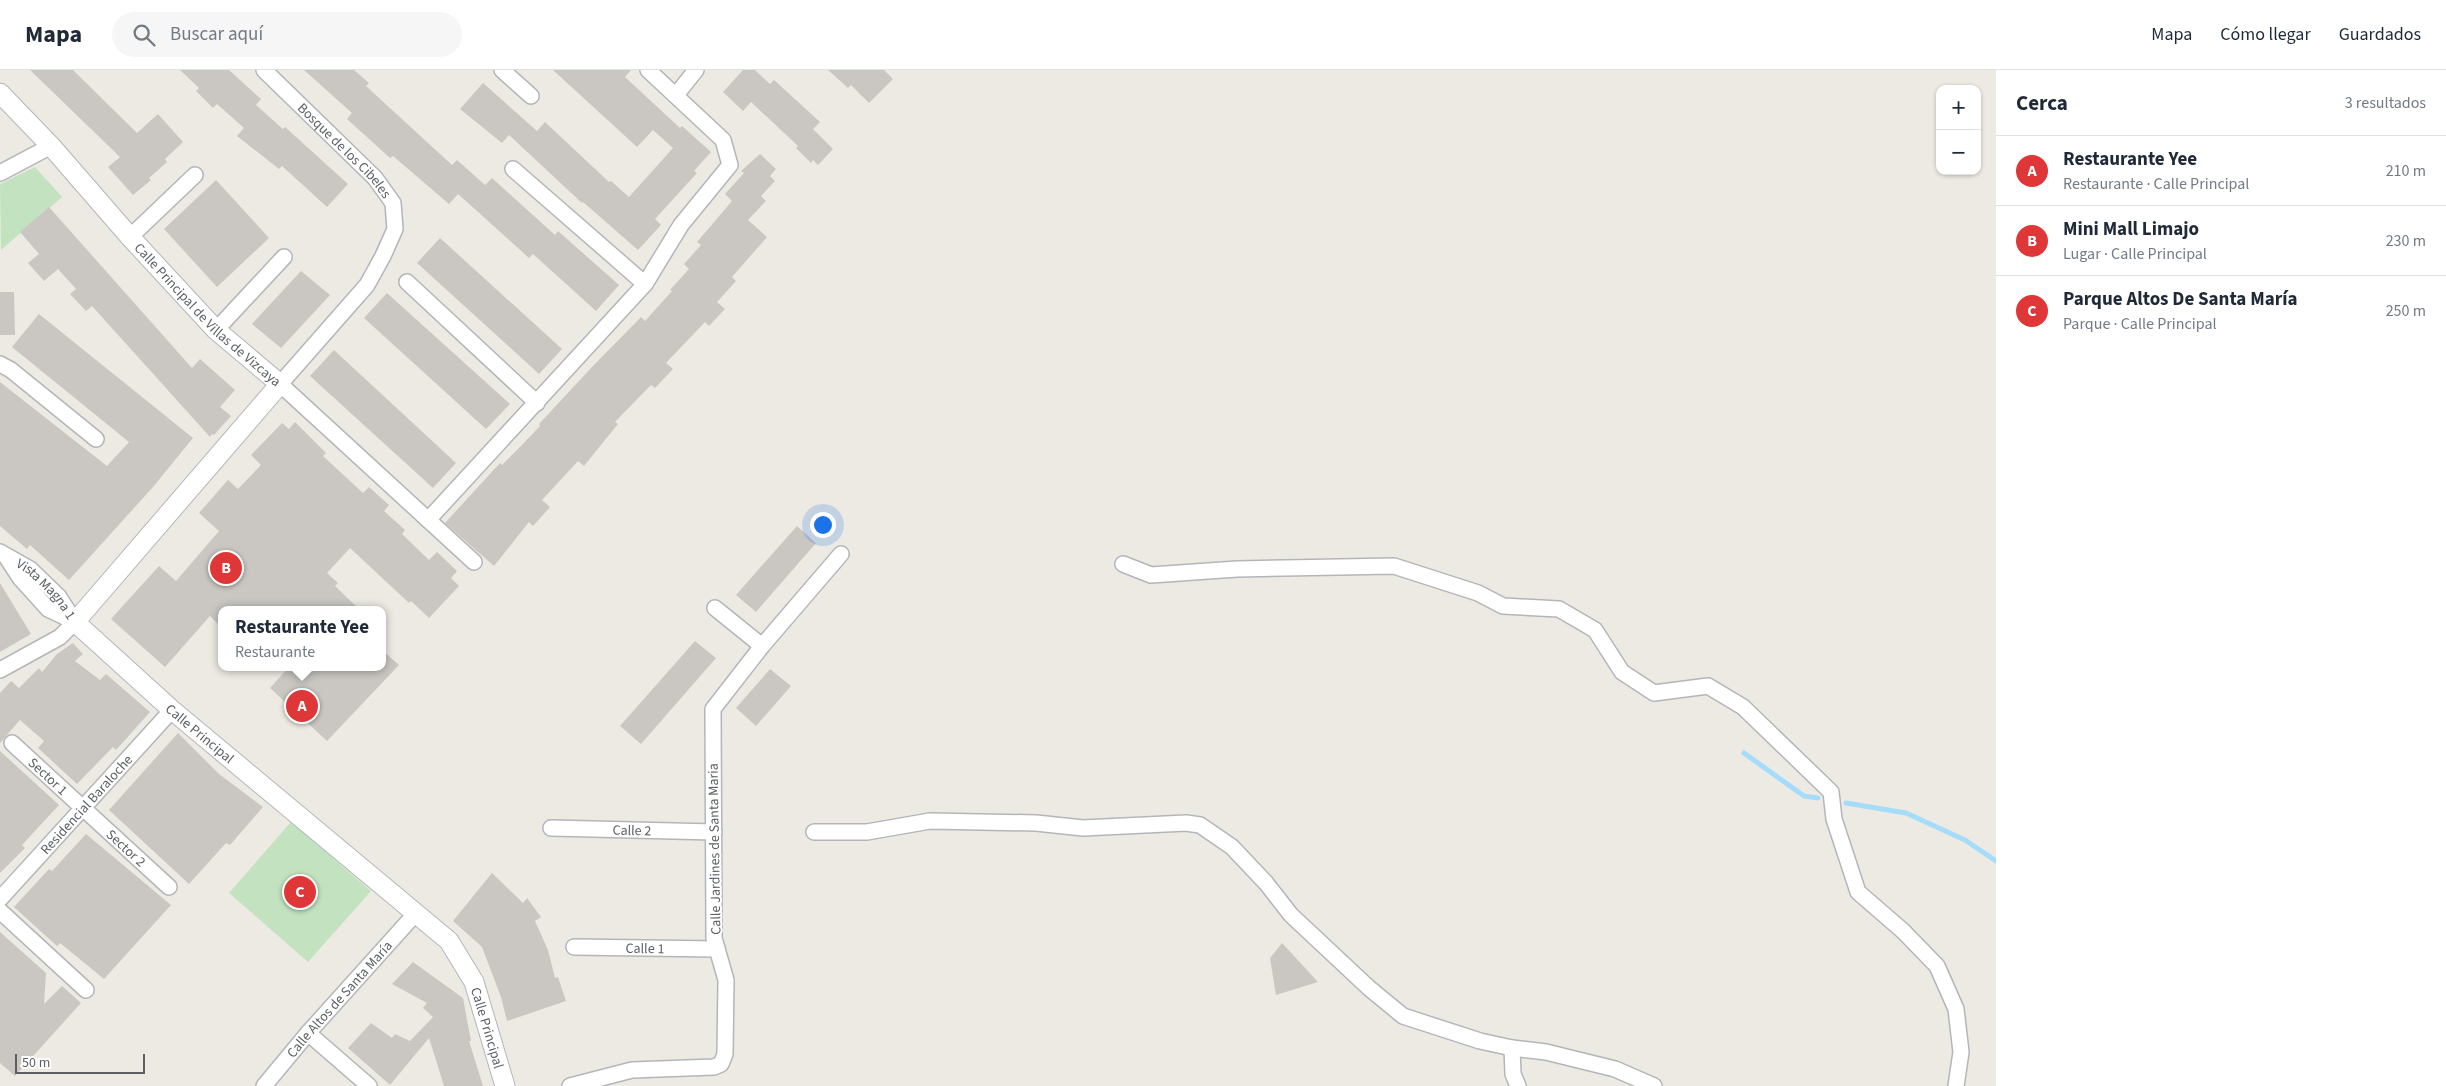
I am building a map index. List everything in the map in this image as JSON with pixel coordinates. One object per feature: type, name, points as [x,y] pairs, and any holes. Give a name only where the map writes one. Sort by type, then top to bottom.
[{"type":"street","name":"Bosque de los Cibeles","points":[[264,70],[375,178],[393,203],[395,229],[383,256],[366,285],[280,384]]},
{"type":"street","points":[[502,70],[531,96]]},
{"type":"street","points":[[428,520],[645,284],[681,225],[730,165],[723,140],[648,70]]},
{"type":"street","points":[[676,95],[696,70]]},
{"type":"street","name":"Calle Principal de Villas de Vizcaya","points":[[0,93],[51,146],[130,237],[216,330],[280,384],[474,562]]},
{"type":"street","points":[[0,173],[51,146]]},
{"type":"street","points":[[514,169],[645,284]]},
{"type":"street","points":[[130,237],[195,174]]},
{"type":"street","points":[[216,330],[284,257]]},
{"type":"street","points":[[407,282],[536,403]]},
{"type":"street","points":[[0,364],[11,370],[96,439]]},
{"type":"street","points":[[0,670],[60,637],[75,622],[280,384]]},
{"type":"street","name":"Calle Jardines de Santa Maria","points":[[570,1086],[632,1070],[714,1067],[721,1064],[725,1054],[726,980],[714,938],[712,709],[762,646],[841,554]]},
{"type":"street","name":"Vista Magna 1","points":[[2,555],[48,609],[75,622]]},
{"type":"street","points":[[1123,564],[1151,575],[1237,569],[1394,566],[1478,593],[1503,606],[1559,609],[1595,630],[1622,672],[1654,693],[1708,686],[1743,707],[1831,792],[1834,819],[1858,892],[1903,931],[1937,966],[1956,1009],[1961,1052],[1956,1086]]},
{"type":"street","points":[[715,608],[762,646]]},
{"type":"street","name":"Calle Principal","points":[[75,622],[172,710],[449,942],[474,982],[505,1086]]},
{"type":"street","name":"Residencial Baraloche","points":[[0,899],[172,710]]},
{"type":"street","name":"Sector 1","points":[[12,743],[83,808]]},
{"type":"street","name":"Sector 2","points":[[83,808],[169,887]]},
{"type":"street","points":[[814,832],[868,832],[930,821],[1036,823],[1083,828],[1186,823],[1200,825],[1232,847],[1266,883],[1291,915],[1369,988],[1403,1016],[1480,1041],[1512,1048],[1546,1052],[1615,1069],[1654,1086]]},
{"type":"street","name":"Calle 2","points":[[551,828],[714,832]]},
{"type":"street","points":[[0,911],[86,990]]},
{"type":"street","name":"Calle Altos de Santa María","points":[[264,1086],[308,1032],[416,913]]},
{"type":"street","name":"Calle 1","points":[[574,948],[716,950]]},
{"type":"street","points":[[308,1032],[369,1086]]},
{"type":"street","points":[[1512,1048],[1513,1074],[1518,1086]]},
{"type":"green space","points":[[35,167],[62,197],[1,250],[0,184]]},
{"type":"green space","points":[[291,822],[371,891],[308,962],[229,893]]},
{"type":"building","points":[[30,70],[73,70],[137,133],[158,114],[183,142],[165,159],[167,162],[149,178],[151,180],[133,195],[108,167],[120,157]]},
{"type":"building","points":[[180,70],[229,70],[261,99],[256,105],[283,129],[285,127],[348,184],[327,207],[282,166],[279,169],[237,136],[244,128],[217,104],[213,108],[196,91],[199,88]]},
{"type":"building","points":[[304,70],[354,70],[369,83],[366,86],[452,165],[457,160],[485,185],[492,178],[555,235],[558,231],[619,285],[596,311],[533,254],[529,258],[458,194],[449,204],[393,156],[390,158],[347,119],[352,113]]},
{"type":"building","points":[[553,70],[631,70],[625,77],[680,128],[682,126],[711,152],[694,171],[697,173],[655,219],[661,225],[638,250],[582,203],[509,135],[502,143],[460,109],[483,83],[537,131],[545,122],[609,182],[611,181],[629,197],[673,148],[653,130],[637,147]]},
{"type":"building","points":[[743,70],[755,70],[770,84],[774,80],[820,122],[813,129],[833,149],[818,165],[813,160],[811,163],[796,148],[798,146],[751,102],[743,111],[723,92]]},
{"type":"building","points":[[828,70],[884,70],[893,79],[869,103],[851,85],[848,88]]},
{"type":"building","points":[[760,154],[776,169],[770,176],[775,181],[761,196],[766,201],[748,220],[767,237],[732,277],[736,281],[717,302],[725,309],[709,326],[705,322],[666,363],[673,369],[655,388],[651,385],[615,422],[618,424],[584,466],[578,461],[542,500],[550,507],[533,526],[529,522],[494,566],[445,523],[500,463],[502,465],[540,426],[539,424],[592,367],[641,317],[645,321],[672,291],[670,290],[689,269],[684,264],[701,245],[697,242],[732,201],[725,194],[744,173],[741,171]]},
{"type":"building","points":[[216,180],[269,238],[217,287],[164,229]]},
{"type":"building","points":[[49,207],[192,368],[200,359],[235,390],[220,407],[231,416],[214,435],[212,434],[210,437],[92,306],[86,311],[70,294],[76,289],[58,269],[44,281],[28,263],[39,254],[20,232]]},
{"type":"building","points":[[440,238],[562,349],[539,374],[417,263]]},
{"type":"building","points":[[301,271],[330,295],[281,348],[252,324]]},
{"type":"building","points":[[0,292],[14,292],[15,335],[0,335]]},
{"type":"building","points":[[387,293],[510,404],[486,429],[364,318]]},
{"type":"building","points":[[39,314],[193,438],[153,487],[69,580],[30,545],[27,549],[0,526],[0,382],[107,466],[129,442],[12,347]]},
{"type":"building","points":[[334,350],[456,463],[433,488],[310,376]]},
{"type":"building","points":[[295,422],[326,453],[323,456],[363,493],[369,487],[389,505],[384,511],[405,530],[402,534],[429,560],[437,552],[457,571],[451,578],[459,586],[429,618],[411,601],[409,603],[350,548],[327,573],[338,583],[335,586],[356,606],[218,606],[218,624],[210,616],[165,667],[111,619],[159,566],[176,581],[219,531],[199,513],[228,480],[238,489],[261,465],[251,455],[282,423],[289,429]]},
{"type":"building","points":[[797,526],[816,543],[756,612],[736,595]]},
{"type":"building","points":[[0,583],[31,634],[0,652]]},
{"type":"building","points":[[695,641],[716,658],[641,744],[620,726]]},
{"type":"building","points":[[73,643],[83,654],[75,661],[100,680],[106,674],[150,712],[116,750],[113,747],[77,784],[38,748],[44,741],[20,720],[0,743],[0,693],[11,681],[19,688],[39,668],[42,672],[57,654]]},
{"type":"building","points":[[386,654],[399,665],[327,741],[270,688],[285,671],[386,671]]},
{"type":"building","points":[[770,669],[791,686],[756,726],[736,708]]},
{"type":"building","points":[[178,733],[219,774],[263,807],[230,845],[226,843],[189,884],[109,810]]},
{"type":"building","points":[[0,751],[59,805],[22,845],[25,848],[0,873]]},
{"type":"building","points":[[86,834],[171,905],[104,979],[60,943],[57,946],[14,907],[49,869],[52,871]]},
{"type":"building","points":[[492,873],[523,903],[527,898],[541,917],[535,921],[548,950],[555,978],[558,977],[566,1001],[507,1021],[501,997],[482,947],[453,921]]},
{"type":"building","points":[[0,932],[46,973],[44,1004],[62,986],[81,1003],[15,1076],[0,1063]]},
{"type":"building","points":[[1282,943],[1318,982],[1276,995],[1270,958]]},
{"type":"building","points":[[413,962],[463,998],[471,1041],[469,1041],[483,1086],[444,1086],[429,1038],[390,1085],[348,1048],[371,1023],[392,1038],[395,1034],[410,1041],[433,1017],[423,1008],[427,1003],[392,984]]},
{"type":"waterway","points":[[1744,753],[1804,796],[1818,798]]},
{"type":"waterway","points":[[1846,803],[1906,813],[1965,840],[1996,861]]},
{"type":"place","name":"Mini Mall Limajo","points":[[226,568]]},
{"type":"place","name":"Restaurante Yee","points":[[302,706]]},
{"type":"place","name":"Parque Altos De Santa María","points":[[300,892]]}]
